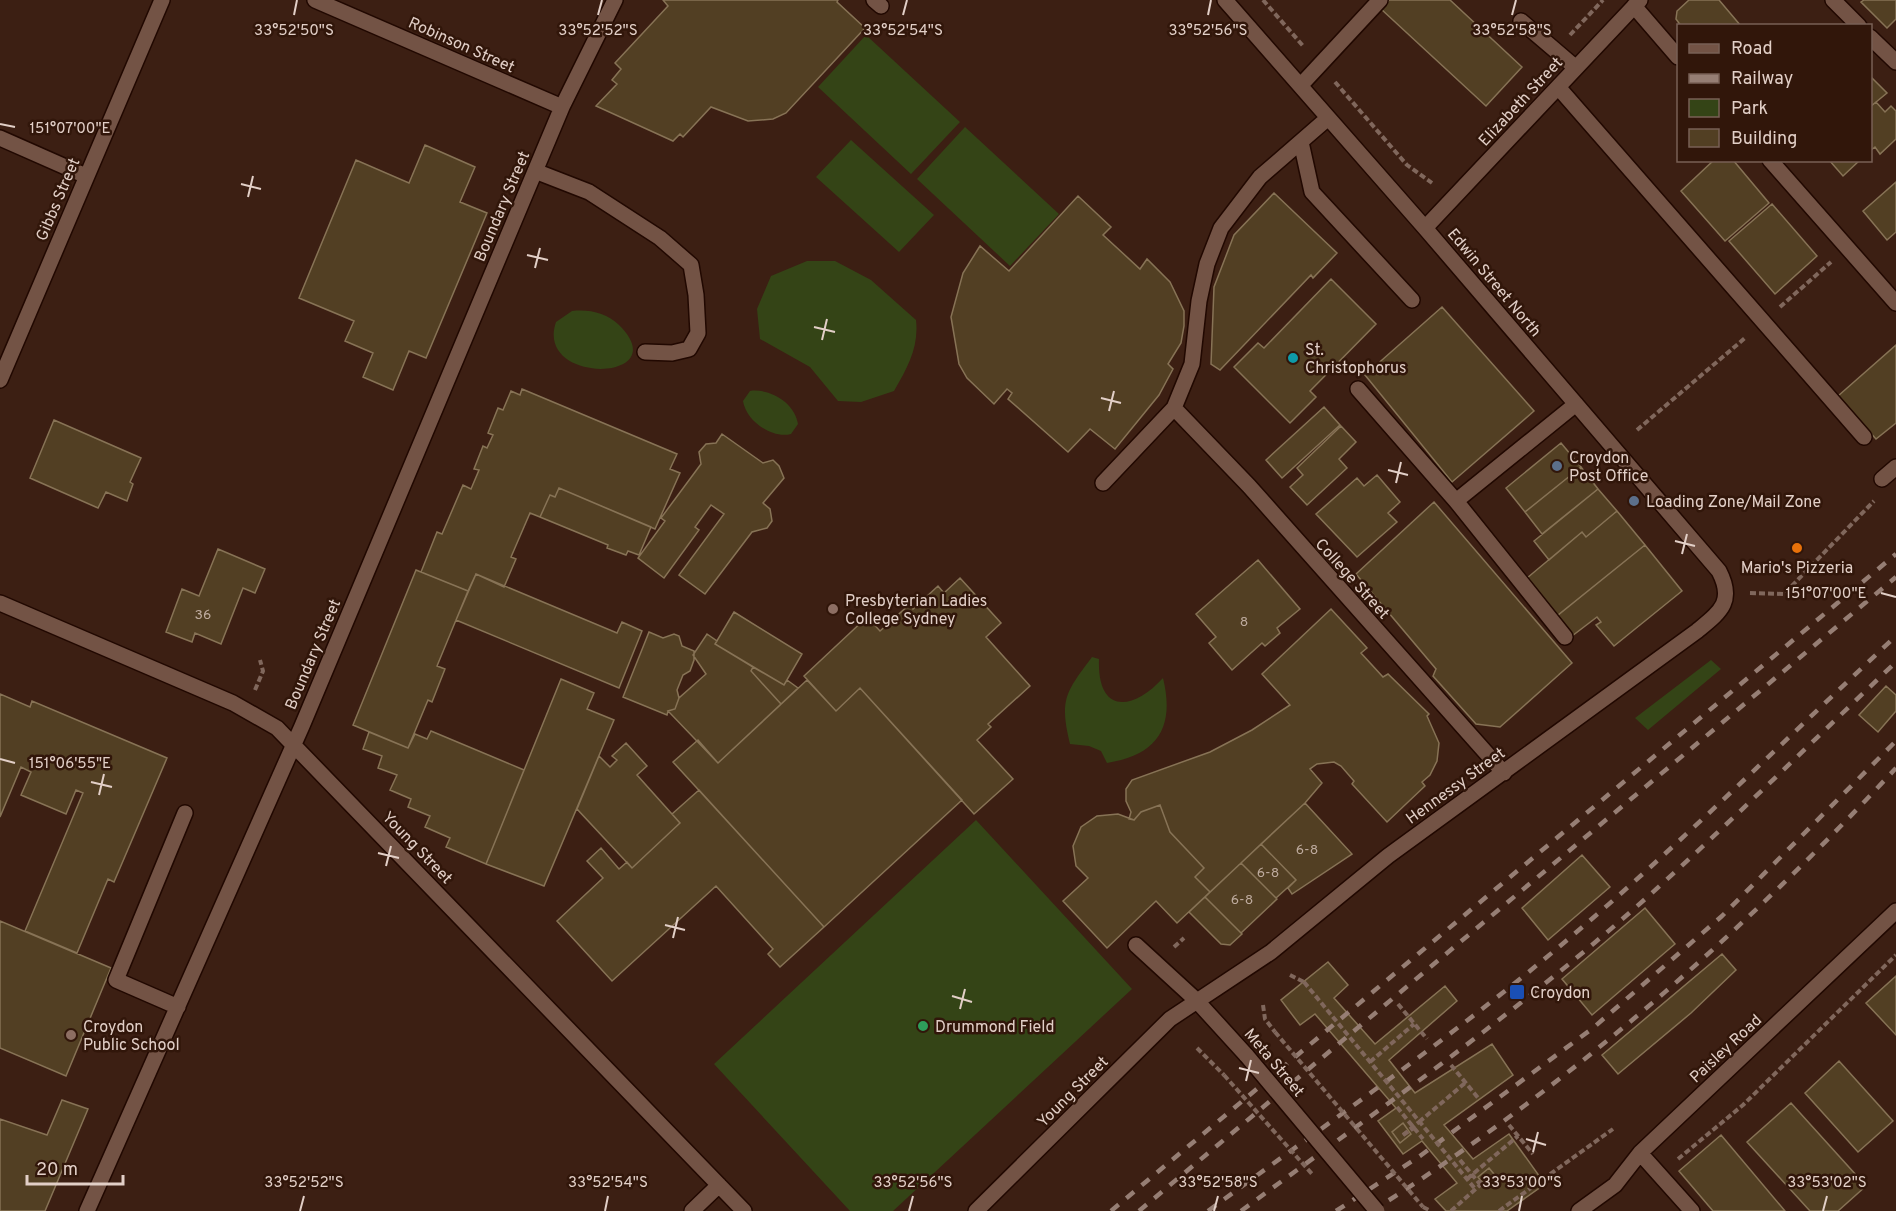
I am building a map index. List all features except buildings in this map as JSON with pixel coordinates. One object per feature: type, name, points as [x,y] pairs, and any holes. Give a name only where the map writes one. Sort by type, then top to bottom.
[{"type":"street","name":"Gibbs Street","points":[[0,380],[162,0]]},
{"type":"street","name":"Robinson Street","points":[[315,0],[562,107]]},
{"type":"street","name":"Boundary Street","points":[[87,1211],[294,744],[562,107],[615,0]]},
{"type":"street","name":"Edwin Street North","points":[[1225,0],[1425,228],[1719,571],[1727,593]]},
{"type":"street","points":[[1301,85],[1380,0]]},
{"type":"street","points":[[1833,0],[1857,24]]},
{"type":"street","points":[[1637,3],[1677,56]]},
{"type":"street","name":"Elizabeth Street","points":[[1425,228],[1637,3]]},
{"type":"street","points":[[1521,21],[1576,68]]},
{"type":"street","points":[[1872,39],[1896,62]]},
{"type":"street","points":[[1558,87],[1864,437]]},
{"type":"street","points":[[1103,483],[1174,408],[1192,364],[1199,301],[1207,264],[1221,228],[1260,177],[1328,118]]},
{"type":"street","points":[[0,138],[86,176]]},
{"type":"street","points":[[1301,142],[1312,192],[1412,300]]},
{"type":"street","points":[[1772,162],[1896,303]]},
{"type":"street","points":[[535,171],[589,192],[660,238],[691,265],[698,333],[689,349],[672,353],[645,352]]},
{"type":"street","points":[[1358,389],[1456,501],[1565,637]]},
{"type":"street","points":[[1456,501],[1576,404]]},
{"type":"street","name":"College Street","points":[[1174,408],[1249,486],[1504,773]]},
{"type":"street","points":[[1882,479],[1896,467]]},
{"type":"street","name":"Hennessy Street","points":[[1196,1000],[1271,952],[1388,856],[1697,631],[1715,616],[1727,593]]},
{"type":"street","name":"Young Street","points":[[0,603],[247,710],[277,728],[744,1211]]},
{"type":"street","points":[[178,1007],[116,980],[185,813]]},
{"type":"street","name":"Paisley Road","points":[[1580,1211],[1615,1185],[1640,1153],[1896,910]]},
{"type":"street","name":"Meta Street","points":[[1136,945],[1196,1000],[1247,1056],[1377,1211]]},
{"type":"street","name":"Young Street","points":[[976,1211],[1170,1019],[1196,1000]]},
{"type":"street","points":[[1640,1153],[1692,1211]]},
{"type":"street","points":[[692,1211],[719,1185]]},
{"type":"path","points":[[1263,0],[1407,165],[1431,184]]},
{"type":"path","points":[[1637,430],[1847,248]]},
{"type":"path","points":[[1727,593],[1784,594],[1888,486],[1882,479]]},
{"type":"path","points":[[247,710],[263,671],[260,660]]},
{"type":"path","points":[[1659,1175],[1743,1105],[1896,955]]},
{"type":"path","points":[[1290,975],[1304,982],[1476,1190]]},
{"type":"path","points":[[1398,1004],[1427,1039]]},
{"type":"path","points":[[1263,1005],[1265,1019],[1275,1032],[1424,1207],[1431,1211]]},
{"type":"path","points":[[1370,1062],[1414,1024]]},
{"type":"path","points":[[1197,1048],[1224,1075],[1314,1177]]},
{"type":"path","points":[[1451,1065],[1479,1099]]},
{"type":"path","points":[[1414,1128],[1403,1135],[1465,1083]]},
{"type":"path","points":[[1397,1107],[1423,1139]]},
{"type":"path","points":[[1509,1125],[1533,1154]]},
{"type":"path","points":[[1499,1211],[1613,1129]]},
{"type":"path","points":[[1467,1179],[1518,1136]]},
{"type":"path","points":[[1451,1211],[1488,1178],[1479,1184],[1460,1160]]},
{"type":"green space","points":[[866,35],[960,122],[911,174],[818,87]]},
{"type":"green space","points":[[965,127],[1059,214],[1010,266],[917,179]]},
{"type":"green space","points":[[851,140],[934,215],[899,252],[816,177]]},
{"type":"green space","points":[[807,261],[835,261],[871,280],[916,320],[914,348],[894,391],[861,402],[838,401],[810,367],[760,339],[757,309],[771,276]]},
{"type":"green space","points":[[572,311],[585,311],[609,317],[619,325],[632,344],[631,358],[619,366],[601,369],[582,366],[565,357],[555,343],[556,322]]},
{"type":"green space","points":[[750,391],[766,392],[787,404],[796,416],[798,424],[791,434],[776,434],[754,422],[743,401]]},
{"type":"green space","points":[[1092,657],[1099,659],[1100,677],[1104,690],[1110,698],[1119,702],[1140,697],[1163,678],[1166,711],[1159,736],[1150,746],[1125,759],[1107,763],[1101,751],[1089,746],[1070,744],[1065,716],[1067,697],[1076,679]]},
{"type":"green space","points":[[1711,660],[1721,669],[1648,730],[1635,718]]},
{"type":"green space","name":"Drummond Field","points":[[976,820],[1132,989],[893,1211],[850,1211],[714,1064]]},
{"type":"railway","points":[[1111,1211],[1896,554]]},
{"type":"railway","points":[[1139,1211],[1896,577]]},
{"type":"railway","points":[[1208,1211],[1419,1057],[1542,961],[1678,842],[1896,636]]},
{"type":"railway","points":[[1241,1211],[1456,1053],[1613,927],[1722,828],[1896,662]]},
{"type":"railway","points":[[1336,1211],[1420,1156],[1593,1028],[1722,916],[1896,741]]},
{"type":"railway","points":[[1372,1211],[1444,1164],[1514,1114],[1648,1006],[1776,891],[1896,768]]},
{"type":"place","name":"St. Christophorus","points":[[1293,358]]},
{"type":"place","name":"Croydon Post Office","points":[[1557,466]]},
{"type":"place","name":"Loading Zone/Mail Zone","points":[[1634,501]]},
{"type":"place","name":"Mario's Pizzeria","points":[[1797,548]]},
{"type":"place","name":"Presbyterian Ladies College Sydney","points":[[833,609]]},
{"type":"place","name":"Croydon","points":[[1517,992]]},
{"type":"place","name":"Drummond Field","points":[[923,1026]]},
{"type":"place","name":"Croydon Public School","points":[[71,1035]]}]
